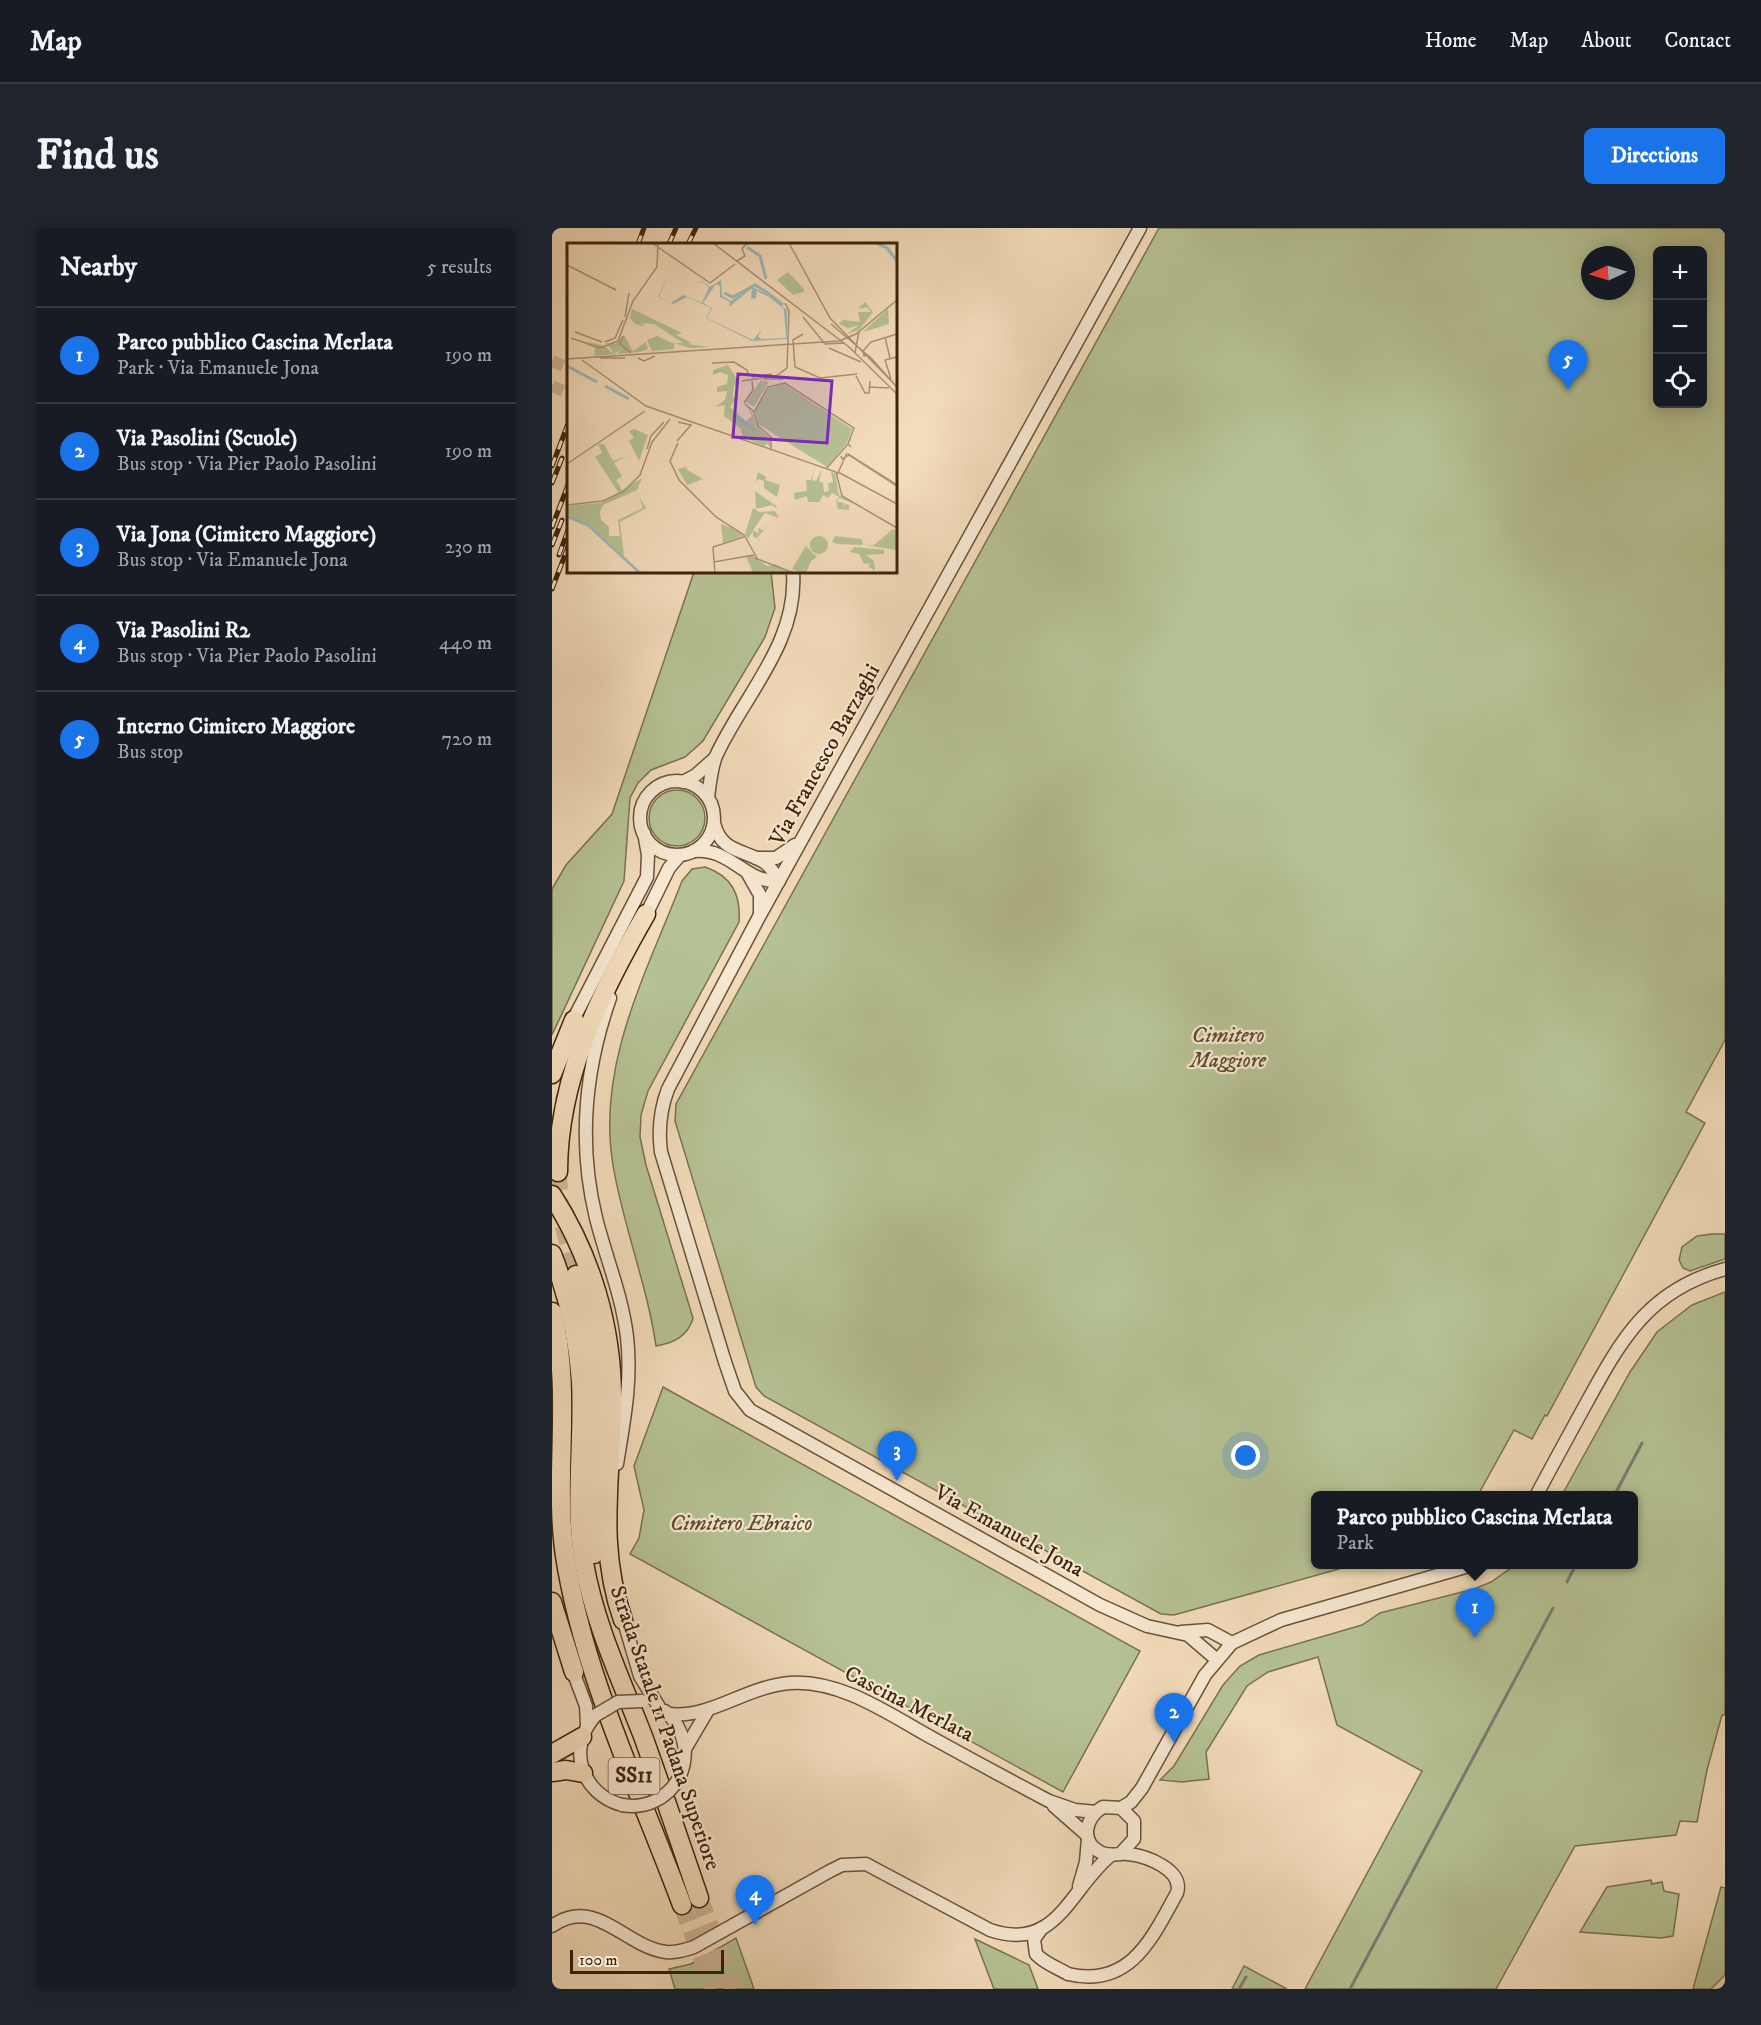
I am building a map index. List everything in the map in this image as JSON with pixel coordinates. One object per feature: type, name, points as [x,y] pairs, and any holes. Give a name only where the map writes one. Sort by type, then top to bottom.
[{"type":"highway","points":[[558,1172],[564,1109],[580,1047],[646,914]]},
{"type":"highway","points":[[552,1074],[574,1020]]},
{"type":"highway","points":[[552,1195],[588,1265],[606,1333],[612,1399],[606,1546],[611,1583],[623,1620]]},
{"type":"highway","name":"Strada Statale 11 Padana Superiore","points":[[552,1254],[566,1292],[578,1348],[581,1397],[580,1524],[587,1577],[607,1649],[643,1738],[691,1902],[598,1683],[571,1589],[565,1553],[561,1500],[563,1391],[560,1354],[552,1312]]},
{"type":"highway","points":[[576,1275],[588,1320],[596,1383],[593,1515],[597,1582],[643,1738]]},
{"type":"highway","points":[[552,1517],[564,1592],[598,1683]]},
{"type":"highway","points":[[552,1602],[574,1672]]},
{"type":"highway","points":[[552,1754],[588,1726]]},
{"type":"highway","points":[[552,1772],[566,1770],[583,1773]]},
{"type":"street","name":"Via Francesco Barzaghi","points":[[714,1325],[661,1152],[659,1121],[668,1089],[802,838],[1140,228]]},
{"type":"street","points":[[552,1058],[574,1020],[647,877],[648,855],[641,816],[650,793],[660,786],[683,782],[696,776],[716,757],[779,644],[790,612],[793,574]]},
{"type":"street","points":[[708,797],[716,757]]},
{"type":"street","points":[[683,782],[697,787],[708,797],[722,842],[732,850],[766,864],[779,881]]},
{"type":"street","points":[[552,1622],[586,1706],[588,1726],[579,1756],[583,1773],[597,1793],[622,1805],[641,1806],[656,1801],[669,1792],[679,1778],[685,1764],[686,1749],[680,1729],[663,1710],[640,1676],[623,1620],[614,1565],[611,1517],[627,1394],[628,1355],[620,1300],[592,1199],[585,1131],[589,1078],[598,1036],[613,989],[669,868],[687,853],[704,844],[711,834],[714,821]]},
{"type":"street","points":[[644,833],[656,848],[668,854],[708,850],[720,854],[760,879],[779,881]]},
{"type":"street","points":[[755,858],[776,858],[785,854],[802,838]]},
{"type":"street","points":[[747,872],[760,895],[760,915]]},
{"type":"street","points":[[1539,1491],[1612,1356],[1631,1329],[1652,1306],[1674,1290],[1697,1278],[1725,1269]]},
{"type":"street","name":"Via Emanuele Jona","points":[[714,1325],[735,1391],[758,1416],[1100,1605],[1147,1626],[1180,1632],[1208,1630],[1232,1643]]},
{"type":"street","points":[[1077,1893],[1086,1862],[1090,1818],[1103,1808],[1121,1808],[1131,1802],[1142,1788],[1216,1659],[1232,1643],[1281,1620],[1459,1569]]},
{"type":"street","name":"Via Emanuele Jona","points":[[1180,1632],[1195,1639],[1216,1659]]},
{"type":"street","name":"Cascina Merlata","points":[[663,1710],[687,1715],[708,1710],[745,1693],[774,1685],[804,1683],[827,1687],[862,1700],[1049,1801],[1075,1810],[1096,1812]]},
{"type":"street","points":[[588,1726],[618,1702],[642,1701],[663,1710]]},
{"type":"street","points":[[686,1749],[708,1710]]},
{"type":"street","points":[[1088,1836],[1093,1847],[1101,1853],[1116,1854],[1142,1857],[1168,1870],[1178,1882],[1177,1893],[1131,1972],[1105,1983],[1077,1979],[1036,1954],[1034,1939],[1042,1928],[1064,1912],[1096,1867],[1116,1854],[1134,1839],[1134,1821],[1142,1788]]},
{"type":"street","name":"Cascina Merlata","points":[[1049,1801],[1088,1836]]},
{"type":"street","points":[[1121,1808],[1134,1821]]},
{"type":"street","points":[[552,1926],[566,1918],[589,1916],[657,1950],[680,1952],[694,1947],[830,1871],[855,1863],[879,1869],[990,1930],[1015,1934],[1042,1928]]},
{"type":"green space","name":"Cimitero Maggiore","points":[[1159,228],[1725,228],[1725,1040],[1686,1112],[1705,1123],[1547,1416],[1545,1415],[1532,1439],[1514,1430],[1480,1491],[1311,1491],[1311,1569],[1339,1569],[1174,1615],[1161,1614],[764,1396],[756,1387],[675,1121],[676,1104]]},
{"type":"green space","points":[[694,573],[771,573],[775,608],[765,637],[703,741],[685,757],[651,770],[638,783],[630,798],[624,881],[552,1035],[552,889],[566,865],[612,814]]},
{"type":"green space","points":[[677,790],[688,792],[697,798],[703,807],[705,818],[703,829],[697,838],[688,844],[677,846],[666,844],[657,838],[651,829],[649,818],[651,807],[657,798],[666,792]]},
{"type":"green space","points":[[705,867],[722,876],[733,888],[738,903],[739,922],[648,1091],[641,1115],[640,1137],[646,1165],[693,1318],[688,1330],[679,1338],[656,1346],[647,1300],[613,1165],[610,1128],[612,1091],[618,1055],[640,984],[682,881],[692,869]]},
{"type":"green space","points":[[1725,1234],[1725,1259],[1690,1271],[1683,1268],[1679,1260],[1682,1247],[1697,1236]]},
{"type":"green space","points":[[1725,1292],[1725,1715],[1722,1715],[1707,1770],[1697,1822],[1680,1821],[1676,1835],[1575,1846],[1496,1989],[1305,1989],[1422,1771],[1337,1725],[1318,1657],[1268,1672],[1247,1686],[1206,1752],[1209,1779],[1182,1782],[1160,1780],[1174,1766],[1223,1685],[1240,1666],[1259,1655],[1362,1625],[1380,1613],[1474,1589],[1491,1582],[1509,1569],[1638,1569],[1638,1491],[1564,1491],[1630,1372],[1657,1332],[1692,1305]]},
{"type":"green space","name":"Cimitero Ebraico","points":[[663,1387],[1140,1651],[1063,1792],[630,1554],[639,1538],[644,1510],[634,1466]]},
{"type":"green space","points":[[1651,1880],[1652,1884],[1662,1882],[1664,1891],[1679,1894],[1673,1936],[1661,1938],[1580,1932],[1607,1887]]},
{"type":"green space","points":[[1721,1887],[1725,1888],[1725,1975],[1711,1989],[1693,1989]]},
{"type":"green space","points":[[736,1938],[754,1989],[675,1989],[669,1969],[691,1964]]},
{"type":"green space","points":[[975,1939],[1029,1965],[1038,1989],[994,1989]]},
{"type":"green space","points":[[1244,1966],[1287,1989],[1232,1989]]},
{"type":"waterway","points":[[1617,1491],[1642,1443]]},
{"type":"waterway","points":[[1567,1582],[1574,1569]]},
{"type":"waterway","points":[[1350,1989],[1553,1608]]},
{"type":"waterway","points":[[1239,1989],[1246,1977]]},
{"type":"tunnel","points":[[552,361],[567,368]]},
{"type":"tunnel","points":[[552,386],[567,393]]},
{"type":"tunnel","points":[[558,1172],[560,1211],[576,1275]]},
{"type":"tunnel","points":[[699,1898],[734,1989]]},
{"type":"tunnel","points":[[682,1905],[714,1989]]},
{"type":"railway","points":[[638,243],[644,228]]},
{"type":"railway","points":[[669,243],[676,228]]},
{"type":"railway","points":[[688,243],[696,228]]},
{"type":"railway","points":[[552,466],[567,427]]},
{"type":"railway","points":[[552,483],[562,458]]},
{"type":"railway","points":[[552,527],[567,488]]},
{"type":"railway","points":[[552,545],[562,520]]},
{"type":"railway","points":[[559,555],[567,533]]},
{"type":"railway","points":[[552,589],[567,550]]},
{"type":"place","name":"Interno Cimitero Maggiore","points":[[1568,390]]},
{"type":"place","name":"Via Jona (Cimitero Maggiore)","points":[[897,1481]]},
{"type":"place","name":"Parco pubblico Cascina Merlata","points":[[1475,1638]]},
{"type":"place","name":"Via Pasolini (Scuole)","points":[[1174,1743]]},
{"type":"place","name":"Via Pasolini R2","points":[[755,1925]]}]
